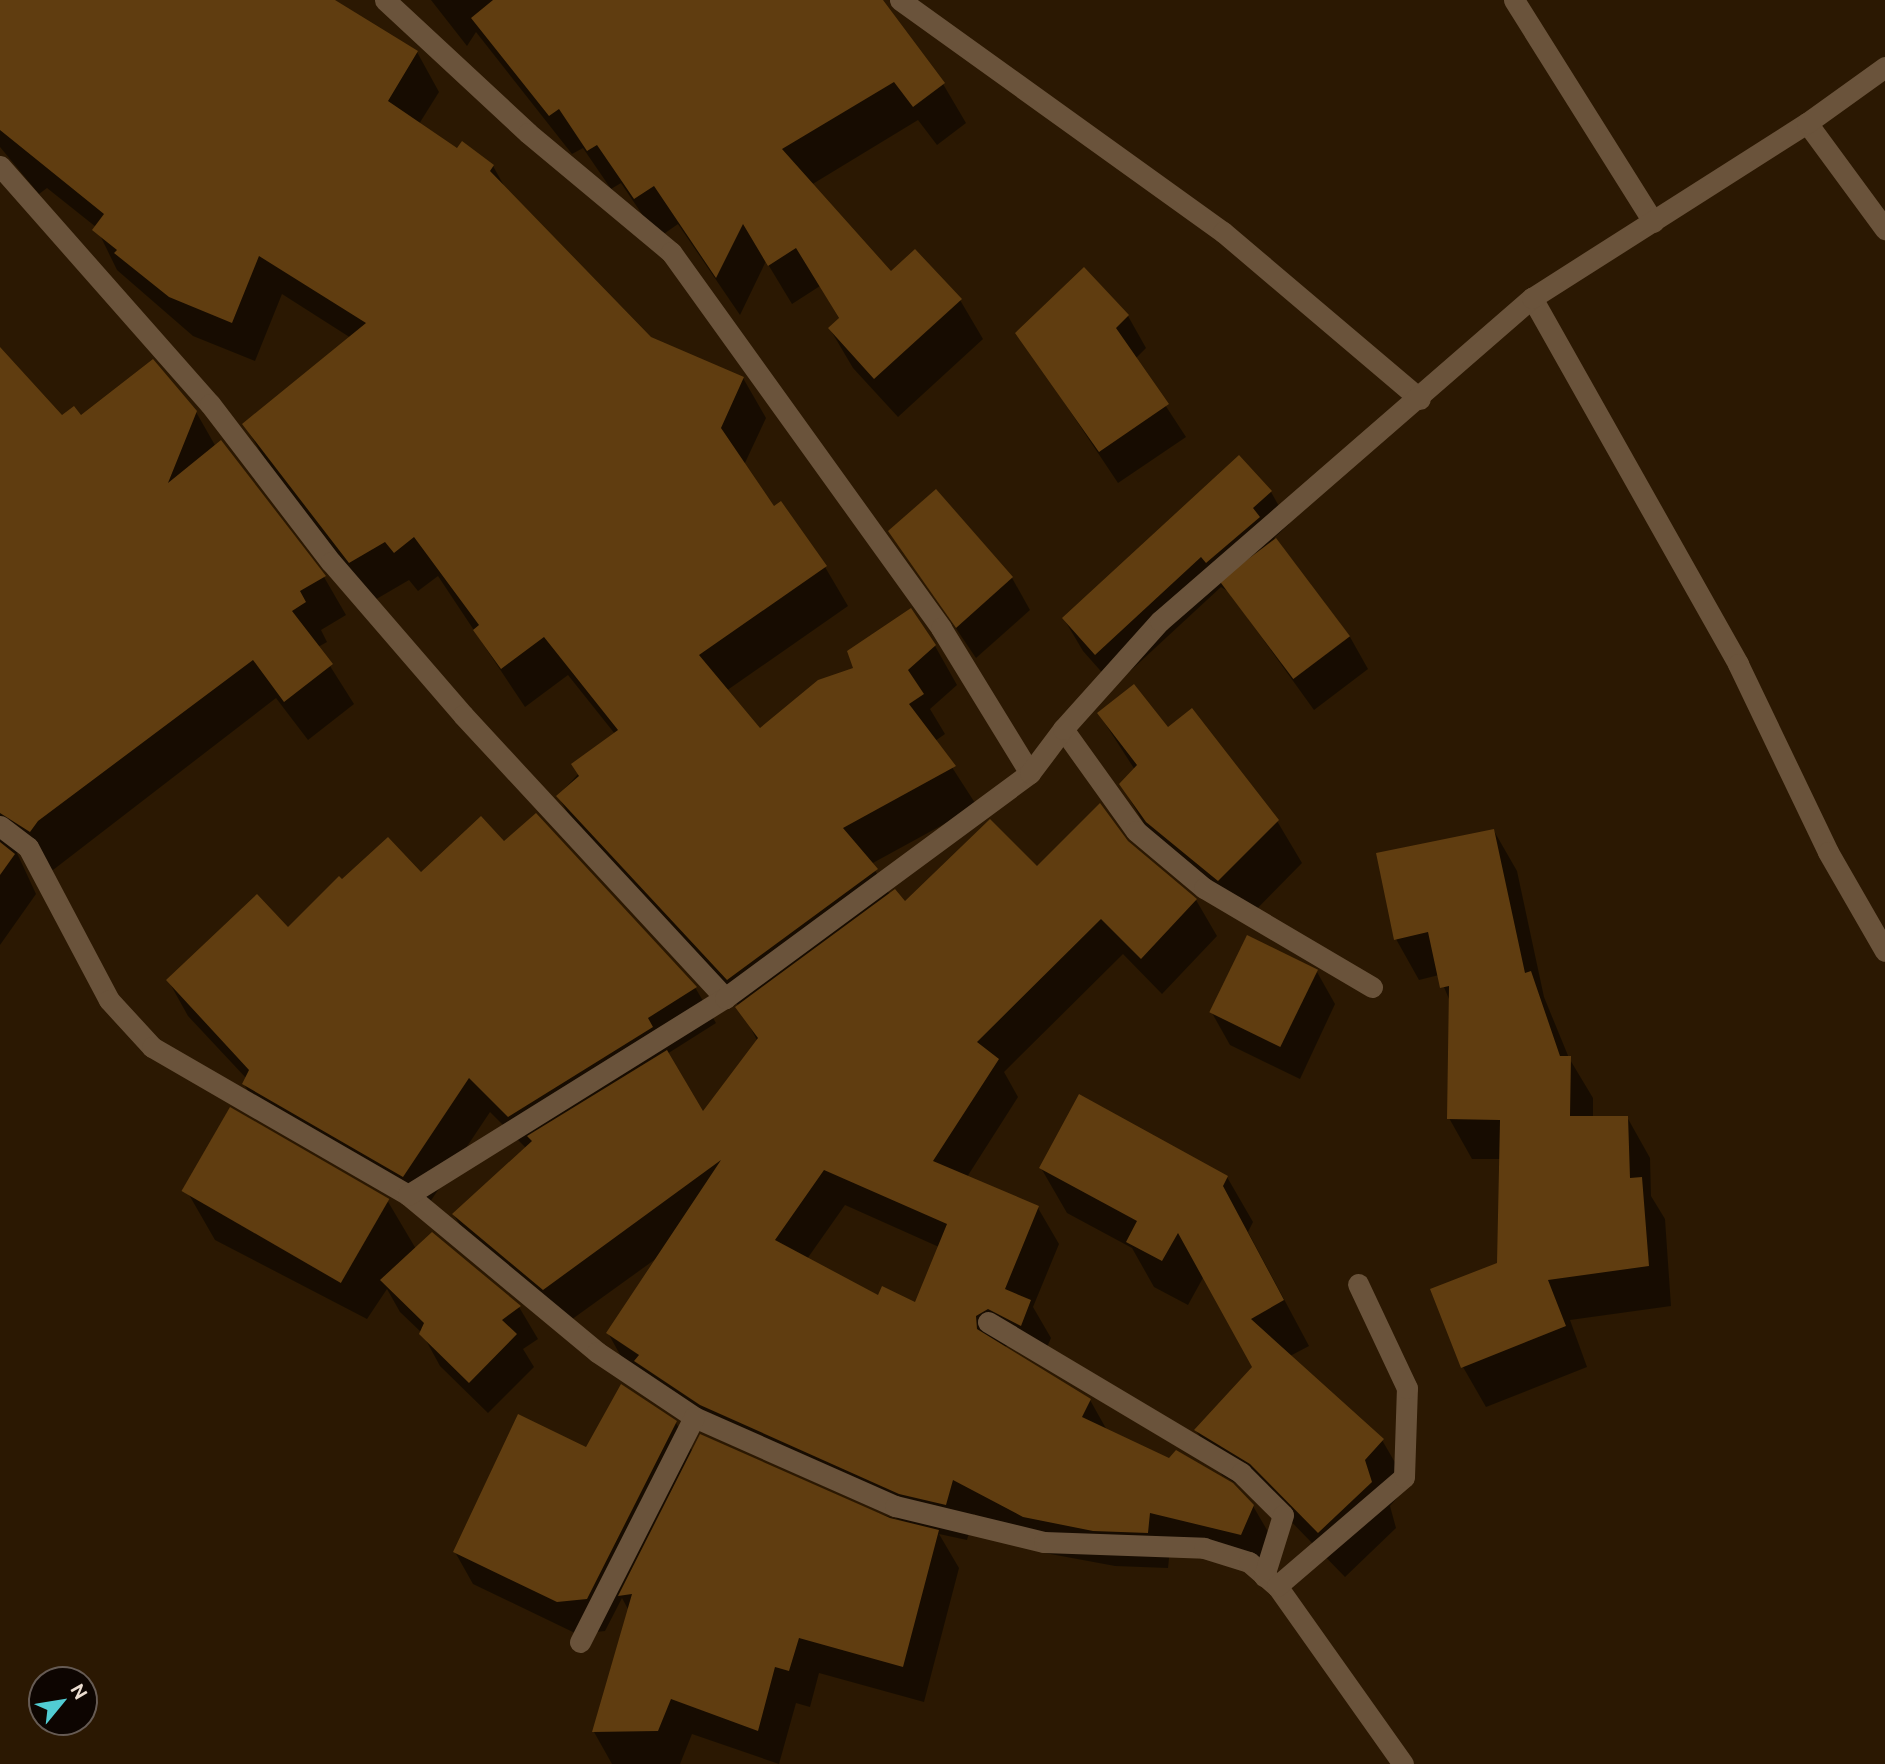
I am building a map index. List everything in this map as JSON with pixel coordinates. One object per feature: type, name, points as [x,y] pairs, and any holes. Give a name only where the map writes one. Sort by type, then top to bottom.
[{"type":"street","points":[[385,0],[528,132],[671,251],[941,628],[1030,773]]},
{"type":"street","points":[[900,0],[1223,232],[1420,399]]},
{"type":"street","points":[[1514,0],[1653,222]]},
{"type":"street","points":[[408,1195],[725,998],[1030,773],[1063,729],[1160,621],[1420,399],[1532,298],[1807,123],[1885,67]]},
{"type":"street","points":[[1807,123],[1885,229]]},
{"type":"street","points":[[0,166],[210,404],[331,562],[463,715],[725,998]]},
{"type":"street","points":[[1532,298],[1738,664],[1828,852],[1885,951]]},
{"type":"street","points":[[1063,729],[1136,831],[1205,888],[1372,987]]},
{"type":"street","points":[[0,826],[28,847],[65,925],[109,1000],[152,1047],[408,1195],[597,1352],[694,1418],[895,1506],[1044,1542],[1204,1548],[1248,1562],[1270,1581],[1404,1764]]},
{"type":"street","points":[[1270,1581],[1404,1477],[1407,1388],[1358,1284]]},
{"type":"street","points":[[988,1322],[1241,1473],[1283,1515],[1270,1581]]},
{"type":"street","points":[[580,1642],[694,1418]]},
{"type":"building","points":[[0,0],[335,0],[418,51],[388,101],[457,148],[462,141],[494,165],[490,171],[651,337],[744,377],[721,428],[774,506],[781,501],[827,566],[699,655],[760,728],[818,680],[853,668],[847,651],[911,608],[936,645],[908,670],[924,694],[909,704],[956,766],[843,828],[878,869],[727,980],[556,796],[579,776],[571,764],[618,730],[544,637],[501,669],[473,630],[479,625],[414,537],[394,553],[385,542],[349,563],[242,424],[366,323],[259,256],[232,323],[169,297],[114,253],[117,250],[92,230],[104,214],[0,130]]},
{"type":"building","points":[[493,0],[883,0],[945,83],[913,107],[894,82],[782,149],[891,271],[915,249],[962,299],[874,379],[828,328],[839,318],[796,248],[768,266],[743,224],[716,278],[654,186],[634,199],[597,145],[587,151],[559,109],[549,116],[471,18]]},
{"type":"building","points":[[1084,267],[1129,315],[1116,328],[1169,404],[1099,452],[1015,333]]},
{"type":"building","points":[[0,347],[62,415],[74,406],[81,415],[153,359],[197,411],[168,483],[221,440],[326,576],[300,591],[306,602],[292,611],[333,664],[284,702],[253,660],[38,821],[30,832],[0,813]]},
{"type":"building","points":[[1239,455],[1272,491],[1253,508],[1260,517],[1206,563],[1201,557],[1095,655],[1062,618]]},
{"type":"building","points":[[936,489],[1013,577],[956,628],[888,531]]},
{"type":"building","points":[[1276,538],[1350,636],[1293,679],[1219,581]]},
{"type":"building","points":[[1134,684],[1168,727],[1192,708],[1279,820],[1218,881],[1146,822],[1119,784],[1137,765],[1097,713]]},
{"type":"building","points":[[1100,803],[1128,841],[1197,899],[1141,959],[1101,919],[977,1042],[999,1059],[933,1161],[1039,1206],[1005,1289],[1031,1300],[1021,1326],[988,1309],[976,1316],[977,1329],[1091,1399],[1082,1417],[1169,1458],[1176,1450],[1233,1483],[1254,1505],[1241,1535],[1150,1513],[1148,1533],[1093,1531],[1023,1517],[953,1480],[946,1505],[899,1494],[700,1405],[634,1361],[639,1355],[606,1333],[721,1160],[543,1290],[452,1214],[532,1141],[527,1136],[667,1050],[703,1111],[758,1038],[735,1007],[895,889],[905,901],[990,819],[1037,866]],"holes":[[[824,1170],[947,1224],[915,1302],[882,1286],[878,1295],[775,1240]]]},
{"type":"building","points":[[536,813],[697,987],[648,1018],[653,1027],[508,1117],[469,1078],[403,1177],[242,1084],[249,1070],[166,980],[257,894],[288,927],[339,876],[342,879],[388,837],[421,872],[481,816],[504,841]]},
{"type":"building","points":[[1494,829],[1525,973],[1531,971],[1560,1056],[1571,1056],[1570,1116],[1628,1116],[1630,1178],[1642,1177],[1649,1266],[1548,1280],[1566,1326],[1461,1368],[1430,1289],[1497,1263],[1500,1120],[1447,1119],[1449,986],[1440,988],[1428,932],[1394,940],[1376,853]]},
{"type":"building","points":[[0,842],[15,854],[0,875]]},
{"type":"building","points":[[1247,935],[1318,970],[1280,1047],[1209,1012]]},
{"type":"building","points":[[1079,1094],[1228,1176],[1223,1186],[1284,1300],[1251,1319],[1384,1439],[1365,1460],[1372,1482],[1318,1533],[1250,1464],[1194,1430],[1252,1367],[1178,1233],[1162,1261],[1126,1242],[1137,1221],[1039,1168]]},
{"type":"building","points":[[230,1107],[389,1199],[341,1283],[181,1191]]},
{"type":"building","points":[[432,1232],[521,1306],[502,1320],[517,1334],[469,1383],[419,1334],[424,1323],[380,1280]]},
{"type":"building","points":[[621,1384],[677,1421],[587,1599],[557,1602],[453,1552],[518,1414],[586,1447]]},
{"type":"building","points":[[700,1434],[890,1518],[939,1530],[903,1667],[799,1638],[789,1671],[775,1667],[758,1731],[671,1699],[658,1731],[592,1732],[632,1594],[618,1596]]}]
